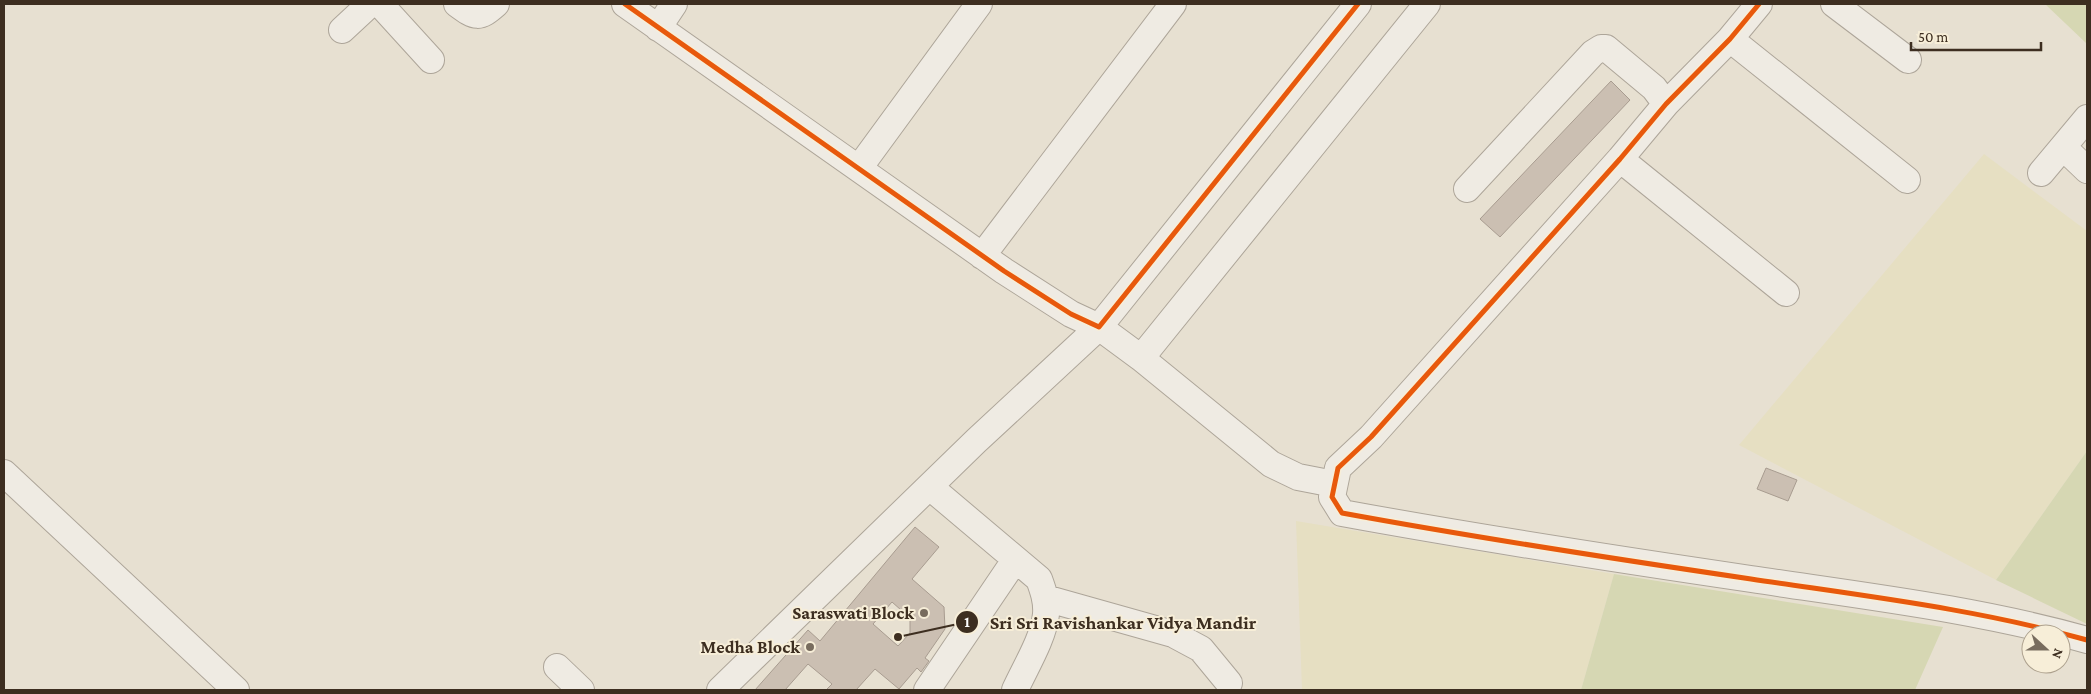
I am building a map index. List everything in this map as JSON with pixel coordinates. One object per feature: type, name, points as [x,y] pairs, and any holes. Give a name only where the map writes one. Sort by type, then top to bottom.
[{"type":"street","points":[[342,30],[370,4]]},
{"type":"street","points":[[380,4],[431,60]]},
{"type":"street","points":[[457,4],[468,12],[484,15],[496,4]]},
{"type":"street","points":[[625,4],[982,256],[1071,314],[1099,327],[1141,358],[1271,464],[1298,477],[1334,484]]},
{"type":"street","points":[[658,28],[674,4]]},
{"type":"street","points":[[859,168],[978,4]]},
{"type":"street","points":[[982,256],[1173,4]]},
{"type":"street","points":[[720,690],[976,441],[1099,327],[1358,4]]},
{"type":"street","points":[[1141,358],[1426,4]]},
{"type":"street","points":[[1834,4],[1908,60]]},
{"type":"street","points":[[1749,6],[1730,39],[1666,104],[1620,159],[1371,437],[1338,468],[1332,497],[1342,513],[1429,529],[1957,610],[2039,626],[2087,640]]},
{"type":"street","points":[[1730,39],[1907,180]]},
{"type":"street","points":[[1467,189],[1593,53],[1601,48],[1606,48],[1654,88],[1666,104]]},
{"type":"street","points":[[2041,173],[2087,118]]},
{"type":"street","points":[[2063,147],[2087,170]]},
{"type":"street","points":[[1620,159],[1786,293]]},
{"type":"street","points":[[4,473],[236,690]]},
{"type":"street","points":[[930,487],[1039,579],[1045,598],[1046,614],[1040,637],[1014,690]]},
{"type":"street","points":[[927,690],[1015,560]]},
{"type":"street","points":[[1045,598],[1173,634],[1201,649],[1229,682]]},
{"type":"street","points":[[557,667],[581,690]]},
{"type":"shaded area","points":[[1984,154],[2087,231],[2087,451],[1996,580],[1739,445]]},
{"type":"shaded area","points":[[1296,521],[1614,574],[1581,690],[1302,690]]},
{"type":"green space","points":[[2045,4],[2087,4],[2086,43]]},
{"type":"green space","points":[[2087,451],[2087,624],[1996,580]]},
{"type":"green space","points":[[1614,574],[1943,627],[1915,690],[1581,690]]},
{"type":"building","points":[[1611,81],[1630,100],[1500,237],[1480,219]]},
{"type":"building","points":[[1766,468],[1797,480],[1788,501],[1757,489]]},
{"type":"building","name":"Saraswati Block","points":[[915,527],[939,547],[912,579],[944,607],[945,629],[925,658],[929,661],[921,672],[917,668],[899,689],[875,669],[856,690],[826,690],[832,684],[808,664],[785,690],[755,690],[808,630],[820,641]],"holes":[[[892,602],[910,618],[910,633],[898,646],[873,624]]]},
{"type":"cycle path","points":[[625,4],[1004,271],[1071,314],[1099,327],[1358,4]]},
{"type":"cycle path","points":[[1759,4],[1730,39],[1666,104],[1620,159],[1371,437],[1338,468],[1332,497],[1342,513],[1546,548],[1920,604],[2046,629],[2087,640]]},
{"type":"place","name":"Saraswati Block","points":[[924,613]]},
{"type":"place","name":"Sri Sri Ravishankar Vidya Mandir","points":[[898,637]]},
{"type":"place","name":"Medha Block","points":[[810,647]]}]
